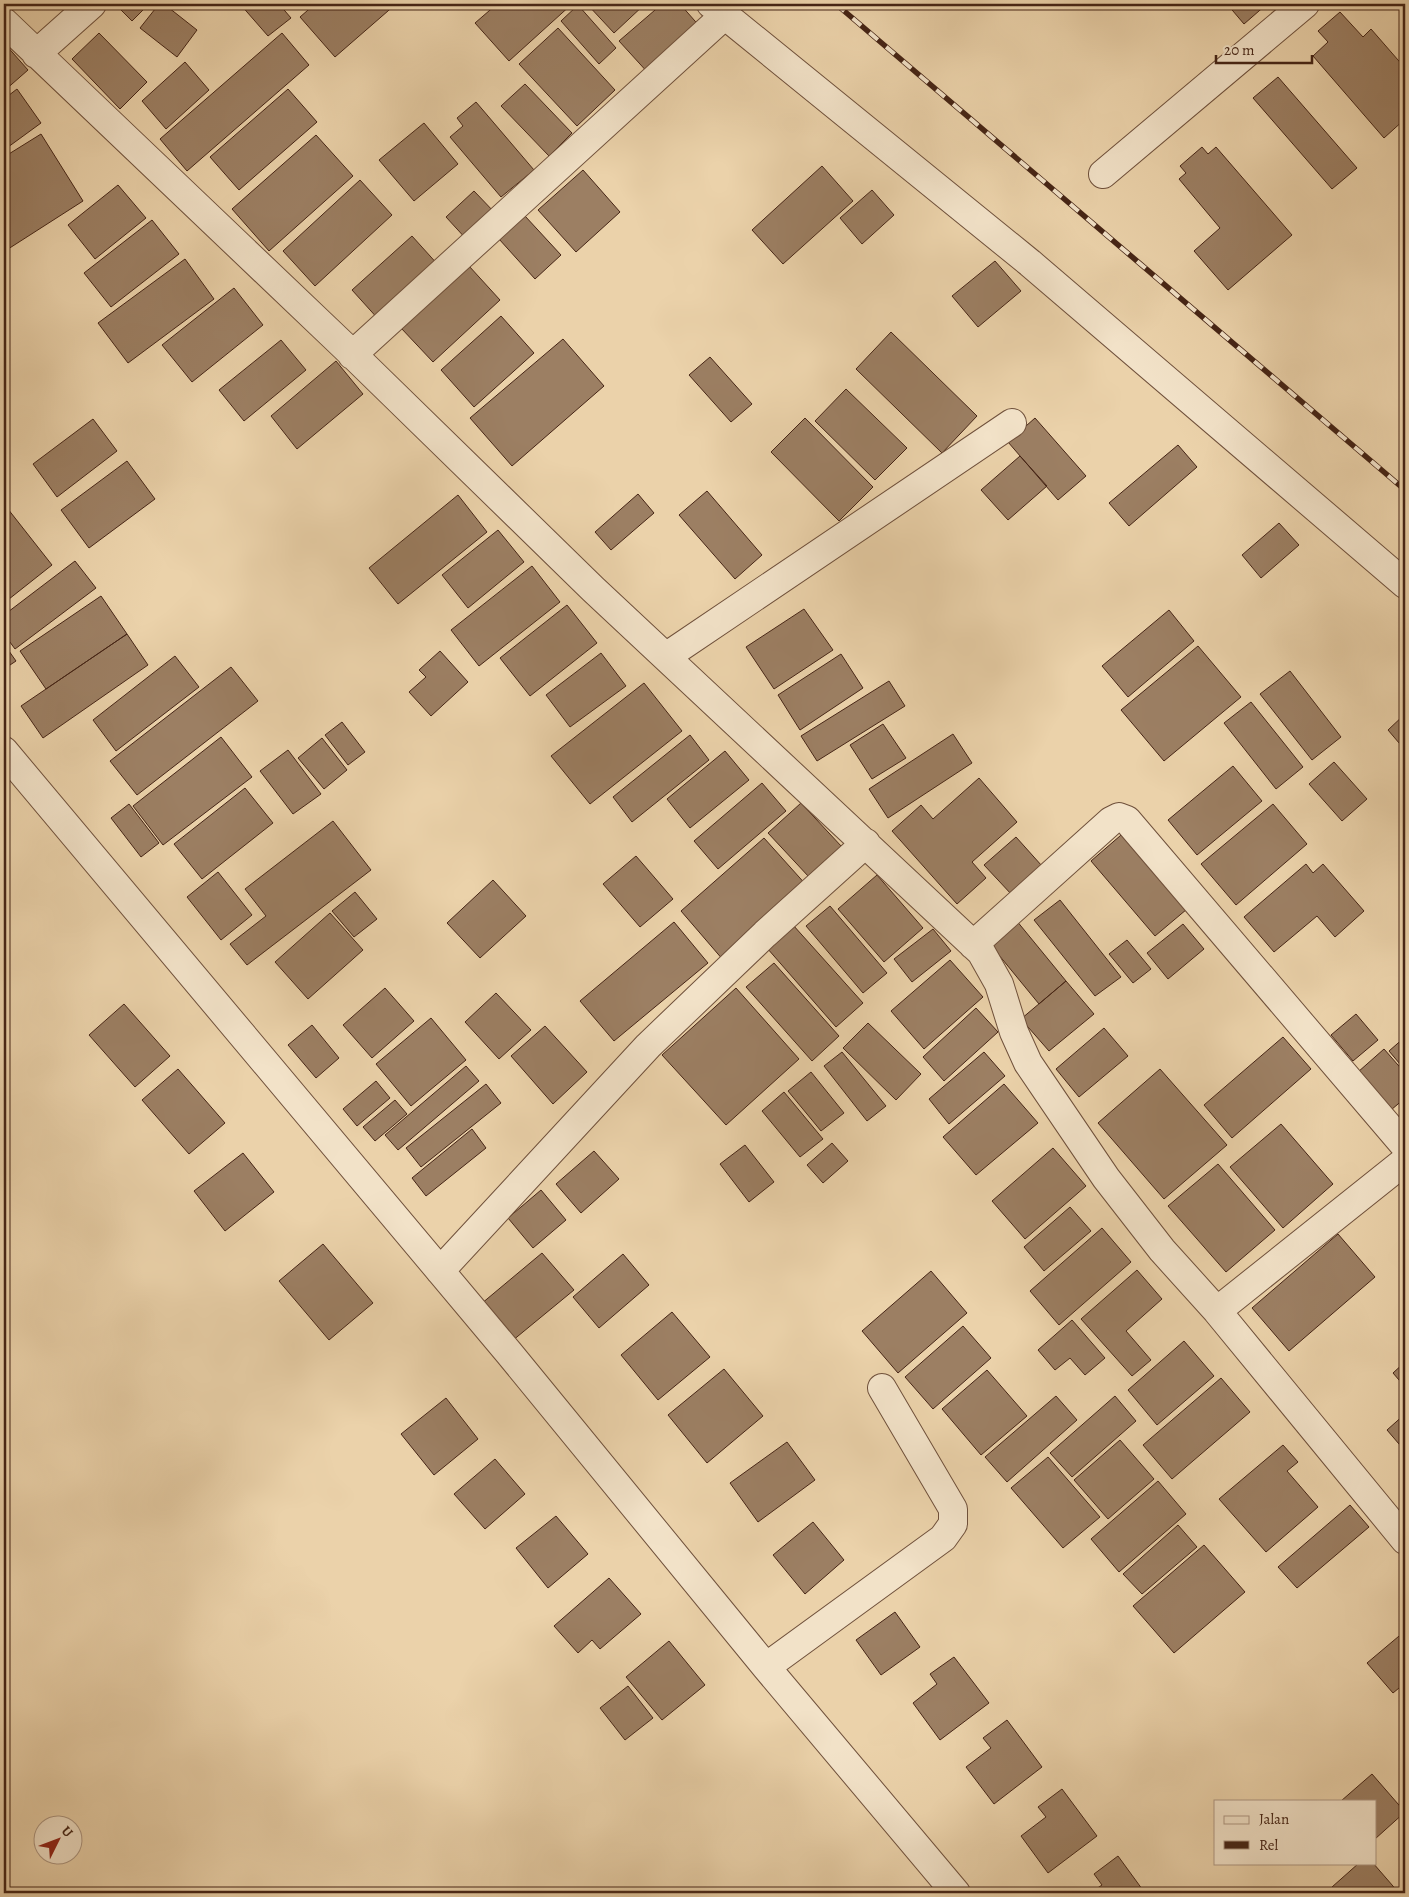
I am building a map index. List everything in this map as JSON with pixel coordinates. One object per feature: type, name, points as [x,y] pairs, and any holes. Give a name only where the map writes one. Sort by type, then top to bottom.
[{"type":"street","points":[[36,54],[92,4]]},
{"type":"street","points":[[1103,174],[1305,4]]},
{"type":"street","points":[[352,355],[718,9],[1030,263],[1405,584]]},
{"type":"street","points":[[4,22],[593,589],[667,656],[981,952],[991,966],[999,984],[1014,1032],[1028,1063],[1106,1178],[1162,1250],[1217,1311],[1405,1540]]},
{"type":"street","points":[[667,656],[1012,423]]},
{"type":"street","points":[[4,751],[440,1271],[766,1667],[956,1893]]},
{"type":"street","points":[[973,945],[1111,820],[1119,817],[1127,820],[1405,1146]]},
{"type":"street","points":[[440,1271],[648,1046],[765,934],[866,843]]},
{"type":"street","points":[[1217,1311],[1405,1161]]},
{"type":"street","points":[[766,1667],[943,1538],[953,1524],[953,1509],[882,1388]]},
{"type":"building","points":[[115,4],[149,4],[132,21]]},
{"type":"building","points":[[159,4],[164,4],[197,30],[177,57],[140,28]]},
{"type":"building","points":[[240,4],[279,4],[291,18],[268,36]]},
{"type":"building","points":[[315,4],[396,4],[335,57],[300,17]]},
{"type":"building","points":[[497,4],[572,4],[509,61],[475,23]]},
{"type":"building","points":[[587,4],[645,4],[614,33]]},
{"type":"building","points":[[662,4],[680,4],[702,29],[650,75],[619,41]]},
{"type":"building","points":[[1227,4],[1267,4],[1244,24]]},
{"type":"building","points":[[578,5],[616,48],[599,64],[561,21]]},
{"type":"building","points":[[1340,12],[1363,37],[1371,29],[1405,68],[1405,97],[1399,103],[1405,110],[1405,119],[1384,138],[1313,56],[1328,42],[1318,31]]},
{"type":"building","points":[[558,28],[615,90],[577,126],[519,64]]},
{"type":"building","points":[[99,33],[147,82],[120,109],[72,59]]},
{"type":"building","points":[[282,33],[309,65],[187,171],[160,139]]},
{"type":"building","points":[[4,45],[28,70],[4,91]]},
{"type":"building","points":[[185,62],[209,90],[166,129],[142,101]]},
{"type":"building","points":[[1278,77],[1357,168],[1332,189],[1253,98]]},
{"type":"building","points":[[525,84],[572,133],[549,156],[501,106]]},
{"type":"building","points":[[17,89],[41,123],[4,150],[4,99]]},
{"type":"building","points":[[288,89],[317,122],[239,190],[210,157]]},
{"type":"building","points":[[476,102],[534,170],[501,197],[450,137],[463,126],[457,118]]},
{"type":"building","points":[[424,123],[458,164],[414,201],[379,160]]},
{"type":"building","points":[[41,134],[83,201],[5,251],[4,157]]},
{"type":"building","points":[[316,135],[353,176],[269,251],[232,209]]},
{"type":"building","points":[[1202,147],[1208,154],[1216,147],[1292,235],[1228,290],[1194,251],[1220,228],[1179,179],[1186,173],[1180,166]]},
{"type":"building","points":[[822,166],[853,201],[783,264],[752,230]]},
{"type":"building","points":[[583,170],[620,212],[576,252],[538,210]]},
{"type":"building","points":[[360,180],[392,215],[315,286],[283,251]]},
{"type":"building","points":[[118,185],[146,218],[95,259],[68,225]]},
{"type":"building","points":[[872,190],[894,215],[862,244],[840,218]]},
{"type":"building","points":[[474,191],[496,214],[468,241],[446,217]]},
{"type":"building","points":[[525,216],[561,255],[535,279],[499,239]]},
{"type":"building","points":[[152,220],[179,254],[111,307],[84,273]]},
{"type":"building","points":[[412,236],[440,267],[380,321],[352,290]]},
{"type":"building","points":[[185,259],[214,299],[128,363],[98,323]]},
{"type":"building","points":[[995,261],[1021,291],[978,327],[952,296]]},
{"type":"building","points":[[469,266],[500,300],[433,362],[401,328]]},
{"type":"building","points":[[234,288],[263,325],[192,382],[162,345]]},
{"type":"building","points":[[501,316],[534,353],[474,407],[441,370]]},
{"type":"building","points":[[891,332],[977,416],[942,453],[856,369]]},
{"type":"building","points":[[563,339],[604,386],[512,466],[470,418]]},
{"type":"building","points":[[281,340],[306,370],[244,421],[219,390]]},
{"type":"building","points":[[710,357],[752,404],[731,422],[689,375]]},
{"type":"building","points":[[336,361],[363,394],[297,449],[271,416]]},
{"type":"building","points":[[846,389],[907,448],[875,480],[815,421]]},
{"type":"building","points":[[805,418],[873,487],[839,521],[771,452]]},
{"type":"building","points":[[1035,418],[1086,476],[1058,500],[1008,442]]},
{"type":"building","points":[[93,419],[117,451],[57,497],[33,464]]},
{"type":"building","points":[[1178,445],[1197,467],[1129,526],[1109,503]]},
{"type":"building","points":[[1020,456],[1047,486],[1008,520],[981,490]]},
{"type":"building","points":[[127,461],[155,499],[89,548],[61,510]]},
{"type":"building","points":[[707,491],[762,555],[735,579],[679,515]]},
{"type":"building","points":[[638,494],[654,513],[611,550],[595,532]]},
{"type":"building","points":[[458,495],[487,532],[398,604],[369,568]]},
{"type":"building","points":[[4,504],[52,565],[4,603]]},
{"type":"building","points":[[1279,523],[1299,545],[1261,578],[1242,555]]},
{"type":"building","points":[[498,530],[524,562],[468,608],[442,575]]},
{"type":"building","points":[[75,561],[96,588],[15,649],[4,634],[4,615]]},
{"type":"building","points":[[532,566],[560,602],[479,666],[451,630]]},
{"type":"building","points":[[101,596],[127,634],[46,689],[20,651]]},
{"type":"building","points":[[567,605],[597,643],[530,696],[500,658]]},
{"type":"building","points":[[804,609],[833,650],[774,689],[746,647]]},
{"type":"building","points":[[1169,610],[1194,641],[1128,697],[1102,666]]},
{"type":"building","points":[[127,634],[148,665],[43,738],[21,706]]},
{"type":"building","points":[[4,644],[16,661],[4,669]]},
{"type":"building","points":[[1198,646],[1241,697],[1164,761],[1121,710]]},
{"type":"building","points":[[440,651],[468,682],[431,716],[409,692],[426,677],[419,670]]},
{"type":"building","points":[[601,653],[626,686],[570,727],[546,695]]},
{"type":"building","points":[[841,654],[863,688],[800,730],[778,695]]},
{"type":"building","points":[[175,656],[199,687],[116,751],[93,720]]},
{"type":"building","points":[[231,667],[258,701],[137,795],[110,761]]},
{"type":"building","points":[[1290,671],[1341,737],[1312,760],[1260,694]]},
{"type":"building","points":[[889,681],[905,706],[817,761],[801,736]]},
{"type":"building","points":[[644,683],[682,731],[590,804],[551,756]]},
{"type":"building","points":[[1251,702],[1303,767],[1276,789],[1224,723]]},
{"type":"building","points":[[1405,714],[1405,750],[1388,730]]},
{"type":"building","points":[[342,722],[365,752],[348,765],[325,735]]},
{"type":"building","points":[[883,724],[906,758],[872,779],[850,745]]},
{"type":"building","points":[[953,734],[972,763],[888,818],[869,789]]},
{"type":"building","points":[[690,735],[709,760],[632,822],[613,797]]},
{"type":"building","points":[[221,737],[252,777],[163,845],[133,806]]},
{"type":"building","points":[[322,738],[347,770],[324,789],[298,758]]},
{"type":"building","points":[[288,750],[321,794],[293,814],[260,771]]},
{"type":"building","points":[[725,751],[749,780],[690,828],[667,799]]},
{"type":"building","points":[[1334,762],[1367,799],[1342,821],[1309,784]]},
{"type":"building","points":[[1233,766],[1262,801],[1197,855],[1168,820]]},
{"type":"building","points":[[979,778],[1017,822],[972,862],[986,878],[957,904],[892,831],[921,805],[933,819]]},
{"type":"building","points":[[762,783],[786,811],[718,869],[694,841]]},
{"type":"building","points":[[245,788],[273,823],[202,879],[174,844]]},
{"type":"building","points":[[801,803],[842,847],[809,877],[768,833]]},
{"type":"building","points":[[129,804],[159,843],[141,857],[111,818]]},
{"type":"building","points":[[1273,804],[1307,844],[1236,905],[1201,864]]},
{"type":"building","points":[[333,821],[371,870],[247,965],[230,944],[266,916],[245,889]]},
{"type":"building","points":[[1128,829],[1193,904],[1155,936],[1091,861]]},
{"type":"building","points":[[1016,837],[1042,866],[1012,895],[984,865]]},
{"type":"building","points":[[764,838],[808,887],[724,961],[681,911]]},
{"type":"building","points":[[636,856],[673,899],[640,927],[603,884]]},
{"type":"building","points":[[1306,864],[1313,873],[1323,864],[1364,911],[1335,937],[1317,916],[1274,952],[1244,917]]},
{"type":"building","points":[[218,872],[252,915],[221,940],[187,897]]},
{"type":"building","points":[[877,875],[923,928],[884,962],[838,909]]},
{"type":"building","points":[[493,880],[526,916],[480,958],[447,923]]},
{"type":"building","points":[[355,892],[377,919],[354,937],[332,911]]},
{"type":"building","points":[[1060,900],[1121,977],[1095,996],[1034,920]]},
{"type":"building","points":[[830,906],[887,973],[863,993],[806,926]]},
{"type":"building","points":[[330,913],[363,950],[308,999],[275,962]]},
{"type":"building","points":[[1016,920],[1066,981],[1039,1004],[989,943]]},
{"type":"building","points":[[674,922],[708,963],[614,1041],[580,1001]]},
{"type":"building","points":[[1183,924],[1204,949],[1168,979],[1147,953]]},
{"type":"building","points":[[793,925],[863,1003],[836,1027],[767,948]]},
{"type":"building","points":[[933,929],[951,951],[912,982],[894,959]]},
{"type":"building","points":[[1127,940],[1151,969],[1133,983],[1109,954]]},
{"type":"building","points":[[950,960],[983,997],[924,1049],[891,1011]]},
{"type":"building","points":[[774,963],[839,1036],[812,1061],[746,987]]},
{"type":"building","points":[[1066,981],[1094,1014],[1049,1051],[1021,1019]]},
{"type":"building","points":[[385,988],[414,1021],[372,1058],[343,1025]]},
{"type":"building","points":[[736,988],[799,1059],[726,1125],[662,1055]]},
{"type":"building","points":[[496,993],[531,1030],[499,1059],[465,1022]]},
{"type":"building","points":[[124,1004],[170,1056],[135,1087],[89,1035]]},
{"type":"building","points":[[976,1008],[998,1032],[944,1081],[923,1057]]},
{"type":"building","points":[[1356,1014],[1378,1040],[1353,1061],[1331,1035]]},
{"type":"building","points":[[431,1018],[466,1060],[411,1106],[376,1064]]},
{"type":"building","points":[[868,1023],[921,1074],[896,1100],[843,1048]]},
{"type":"building","points":[[312,1025],[339,1058],[316,1078],[288,1045]]},
{"type":"building","points":[[545,1026],[587,1072],[553,1104],[511,1056]]},
{"type":"building","points":[[1104,1028],[1128,1056],[1079,1097],[1056,1069]]},
{"type":"building","points":[[1283,1037],[1311,1069],[1232,1138],[1204,1105]]},
{"type":"building","points":[[1405,1037],[1405,1070],[1389,1051]]},
{"type":"building","points":[[1384,1049],[1405,1073],[1405,1098],[1391,1110],[1358,1072]]},
{"type":"building","points":[[842,1052],[886,1106],[867,1121],[824,1066]]},
{"type":"building","points":[[984,1052],[1005,1076],[949,1124],[929,1099]]},
{"type":"building","points":[[466,1066],[479,1081],[398,1150],[385,1135]]},
{"type":"building","points":[[178,1069],[225,1123],[189,1154],[142,1100]]},
{"type":"building","points":[[1160,1069],[1227,1145],[1164,1199],[1098,1123]]},
{"type":"building","points":[[811,1072],[844,1113],[821,1131],[788,1091]]},
{"type":"building","points":[[376,1081],[390,1098],[357,1126],[343,1109]]},
{"type":"building","points":[[486,1084],[501,1103],[421,1167],[406,1148]]},
{"type":"building","points":[[1004,1084],[1038,1123],[976,1175],[943,1137]]},
{"type":"building","points":[[784,1092],[823,1139],[800,1157],[762,1111]]},
{"type":"building","points":[[395,1100],[407,1114],[375,1141],[363,1127]]},
{"type":"building","points":[[1281,1124],[1333,1184],[1283,1228],[1230,1167]]},
{"type":"building","points":[[472,1129],[486,1148],[426,1196],[412,1178]]},
{"type":"building","points":[[832,1143],[848,1161],[823,1183],[807,1165]]},
{"type":"building","points":[[745,1145],[774,1182],[749,1202],[720,1164]]},
{"type":"building","points":[[1053,1148],[1086,1186],[1025,1239],[992,1201]]},
{"type":"building","points":[[594,1151],[619,1179],[581,1213],[556,1184]]},
{"type":"building","points":[[243,1153],[274,1192],[225,1231],[194,1191]]},
{"type":"building","points":[[1218,1164],[1275,1230],[1226,1272],[1168,1206]]},
{"type":"building","points":[[541,1190],[566,1220],[533,1248],[508,1218]]},
{"type":"building","points":[[1070,1207],[1091,1231],[1044,1271],[1024,1247]]},
{"type":"building","points":[[1102,1228],[1131,1262],[1059,1325],[1030,1291]]},
{"type":"building","points":[[1338,1234],[1375,1277],[1289,1351],[1252,1308]]},
{"type":"building","points":[[323,1244],[373,1303],[329,1340],[279,1281]]},
{"type":"building","points":[[542,1253],[574,1290],[512,1341],[481,1304]]},
{"type":"building","points":[[623,1254],[649,1285],[599,1328],[573,1297]]},
{"type":"building","points":[[1137,1270],[1162,1299],[1126,1331],[1151,1360],[1132,1376],[1081,1319]]},
{"type":"building","points":[[931,1271],[967,1313],[898,1373],[862,1331]]},
{"type":"building","points":[[672,1312],[710,1357],[658,1400],[621,1355]]},
{"type":"building","points":[[1072,1320],[1105,1358],[1085,1375],[1070,1358],[1055,1370],[1038,1350]]},
{"type":"building","points":[[963,1326],[991,1358],[933,1409],[905,1377]]},
{"type":"building","points":[[1184,1341],[1214,1376],[1157,1425],[1128,1390]]},
{"type":"building","points":[[1405,1362],[1405,1387],[1393,1373]]},
{"type":"building","points":[[724,1369],[763,1416],[707,1463],[668,1415]]},
{"type":"building","points":[[987,1370],[1027,1416],[981,1455],[942,1409]]},
{"type":"building","points":[[1221,1378],[1250,1412],[1172,1479],[1143,1445]]},
{"type":"building","points":[[1056,1396],[1077,1420],[1007,1482],[985,1457]]},
{"type":"building","points":[[1115,1396],[1136,1421],[1072,1477],[1050,1453]]},
{"type":"building","points":[[446,1398],[478,1439],[434,1475],[401,1434]]},
{"type":"building","points":[[1405,1414],[1405,1451],[1387,1430]]},
{"type":"building","points":[[1120,1440],[1154,1479],[1108,1519],[1074,1480]]},
{"type":"building","points":[[787,1442],[815,1480],[758,1522],[730,1483]]},
{"type":"building","points":[[1283,1445],[1298,1462],[1287,1471],[1318,1507],[1266,1552],[1219,1499]]},
{"type":"building","points":[[1048,1457],[1100,1517],[1063,1548],[1011,1488]]},
{"type":"building","points":[[495,1459],[525,1494],[485,1529],[454,1494]]},
{"type":"building","points":[[1158,1481],[1186,1514],[1119,1572],[1091,1539]]},
{"type":"building","points":[[1350,1505],[1369,1527],[1297,1588],[1278,1567]]},
{"type":"building","points":[[556,1516],[588,1554],[548,1588],[516,1548]]},
{"type":"building","points":[[813,1522],[844,1560],[805,1594],[773,1555]]},
{"type":"building","points":[[1178,1525],[1197,1547],[1142,1594],[1123,1574]]},
{"type":"building","points":[[1204,1545],[1245,1592],[1174,1653],[1133,1606]]},
{"type":"building","points":[[609,1578],[641,1614],[600,1649],[592,1640],[578,1653],[554,1626]]},
{"type":"building","points":[[895,1612],[920,1647],[881,1675],[856,1640]]},
{"type":"building","points":[[1405,1631],[1405,1683],[1393,1693],[1367,1663]]},
{"type":"building","points":[[669,1641],[705,1685],[662,1720],[626,1677]]},
{"type":"building","points":[[954,1657],[989,1703],[940,1740],[913,1703],[937,1684],[930,1674]]},
{"type":"building","points":[[628,1686],[653,1718],[625,1740],[600,1708]]},
{"type":"building","points":[[1007,1720],[1042,1767],[994,1804],[966,1767],[991,1748],[983,1738]]},
{"type":"building","points":[[1372,1774],[1405,1812],[1376,1838],[1376,1800],[1342,1800]]},
{"type":"building","points":[[1062,1789],[1097,1836],[1048,1873],[1021,1836],[1046,1817],[1038,1807]]},
{"type":"building","points":[[1118,1856],[1145,1893],[1090,1893],[1102,1885],[1094,1874]]},
{"type":"building","points":[[1358,1864],[1374,1864],[1399,1893],[1337,1893],[1332,1887]]},
{"type":"railway","points":[[836,4],[1405,490]]}]
